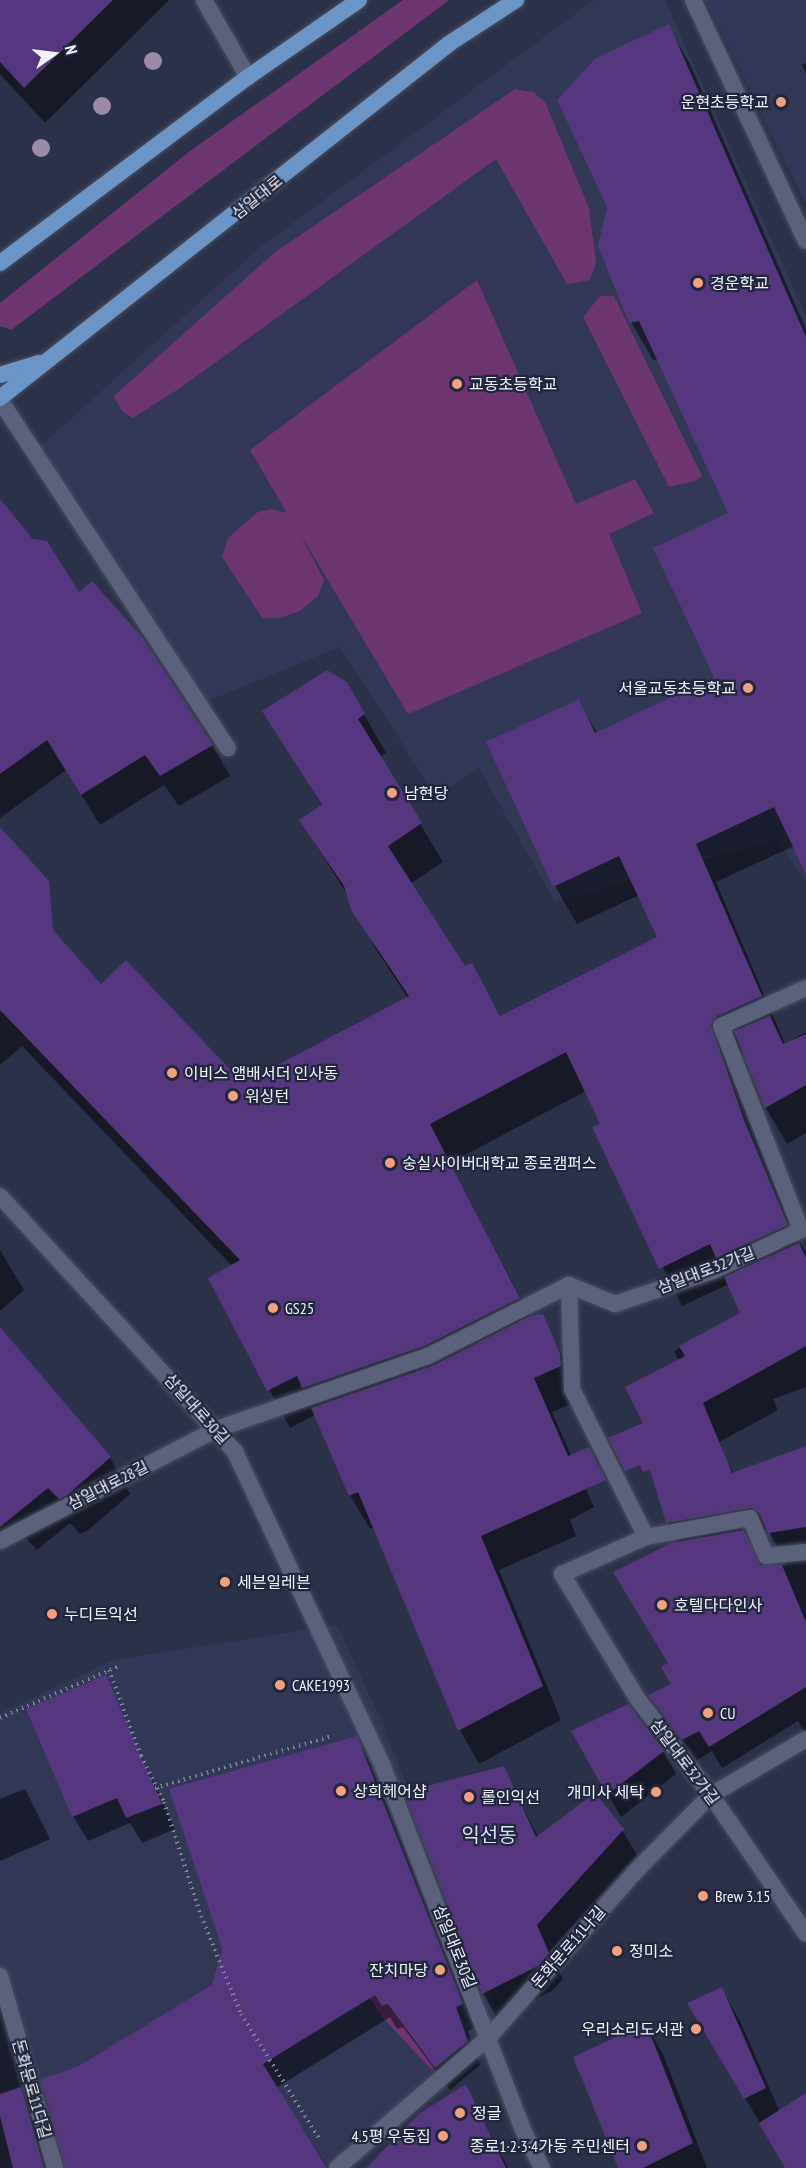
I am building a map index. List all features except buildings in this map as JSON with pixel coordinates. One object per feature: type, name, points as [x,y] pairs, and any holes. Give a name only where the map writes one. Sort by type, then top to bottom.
[{"type":"main road","points":[[0,263],[248,77],[359,0]]},
{"type":"main road","name":"삼일대로","points":[[0,399],[75,342],[450,43],[516,0]]},
{"type":"main road","points":[[0,277],[32,237]]},
{"type":"main road","points":[[0,375],[42,362],[75,342]]},
{"type":"street","points":[[204,0],[248,77]]},
{"type":"street","points":[[693,0],[806,241]]},
{"type":"street","points":[[0,399],[228,748]]},
{"type":"street","name":"삼일대로32가길","points":[[568,1285],[615,1304],[713,1271],[801,1230],[721,1026],[806,988]]},
{"type":"street","name":"삼일대로30길","points":[[0,1196],[217,1429],[235,1452],[365,1727],[490,2036],[523,2130],[542,2168]]},
{"type":"street","points":[[568,1285],[572,1389],[646,1537]]},
{"type":"street","name":"삼일대로28길","points":[[0,1542],[217,1429],[428,1356],[568,1285]]},
{"type":"street","name":"삼일대로32가길","points":[[806,1552],[766,1556],[750,1518],[646,1537],[562,1574],[637,1698],[711,1795],[806,1934]]},
{"type":"street","name":"돈화문로11나길","points":[[337,2168],[490,2036],[634,1873],[711,1795],[806,1739]]},
{"type":"street","name":"돈화문로11다길","points":[[0,1976],[55,2168]]},
{"type":"path","points":[[0,1718],[117,1667]]},
{"type":"path","points":[[109,1670],[155,1788],[164,1802],[201,1916],[249,2029],[337,2168]]},
{"type":"path","points":[[155,1788],[365,1727]]},
{"type":"shaded area","points":[[403,0],[449,0],[11,330],[0,326],[0,303],[190,151]]},
{"type":"shaded area","name":"교동초등학교","points":[[594,0],[665,0],[806,316],[806,882],[777,839],[555,902],[479,768],[436,796],[340,647],[203,703],[33,453],[258,249]]},
{"type":"shaded area","name":"운현초등학교","points":[[705,0],[806,0],[806,204]]},
{"type":"shaded area","points":[[515,89],[533,92],[545,102],[589,208],[596,263],[590,280],[567,284],[496,159],[180,388],[133,418],[122,411],[114,396],[274,253]]},
{"type":"shaded area","points":[[477,280],[576,504],[635,479],[654,513],[609,534],[642,613],[408,714],[299,532],[324,580],[318,596],[300,611],[280,618],[262,618],[222,557],[228,538],[258,512],[271,509],[287,513],[250,450]]},
{"type":"shaded area","points":[[600,296],[614,296],[702,476],[695,481],[669,487],[583,317]]},
{"type":"shaded area","points":[[337,1625],[383,1724],[497,2013],[329,2168],[0,2168],[0,1713],[113,1660]]},
{"type":"shaded area","points":[[360,1968],[382,2006],[404,1999],[407,2030],[435,2068],[431,2069],[383,2018],[351,1971]]},
{"type":"place","name":"운현초등학교","points":[[781,102]]},
{"type":"place","name":"경운학교","points":[[698,283]]},
{"type":"place","name":"교동초등학교","points":[[457,384]]},
{"type":"place","name":"서울교동초등학교","points":[[748,688]]},
{"type":"place","name":"남현당","points":[[392,793]]},
{"type":"place","name":"이비스 앰배서더 인사동","points":[[172,1073]]},
{"type":"place","name":"워싱턴","points":[[233,1096]]},
{"type":"place","name":"숭실사이버대학교 종로캠퍼스","points":[[390,1163]]},
{"type":"place","name":"GS25","points":[[273,1308]]},
{"type":"place","name":"세븐일레븐","points":[[225,1582]]},
{"type":"place","name":"호텔다다인사","points":[[662,1605]]},
{"type":"place","name":"누디트익선","points":[[52,1614]]},
{"type":"place","name":"CAKE1993","points":[[280,1685]]},
{"type":"place","name":"CU","points":[[708,1713]]},
{"type":"place","name":"상희헤어샵","points":[[341,1791]]},
{"type":"place","name":"개미사 세탁","points":[[656,1792]]},
{"type":"place","name":"롤인익선","points":[[469,1797]]},
{"type":"place","name":"Brew 3.15","points":[[703,1896]]},
{"type":"place","name":"정미소","points":[[617,1951]]},
{"type":"place","name":"잔치마당","points":[[440,1970]]},
{"type":"place","name":"우리소리도서관","points":[[696,2029]]},
{"type":"place","name":"정글","points":[[460,2113]]},
{"type":"place","name":"4.5평 우동집","points":[[443,2136]]},
{"type":"place","name":"종로1·2·3·4가동 주민센터","points":[[642,2146]]},
{"type":"district","name":"익선동","points":[[489,1835]]}]
